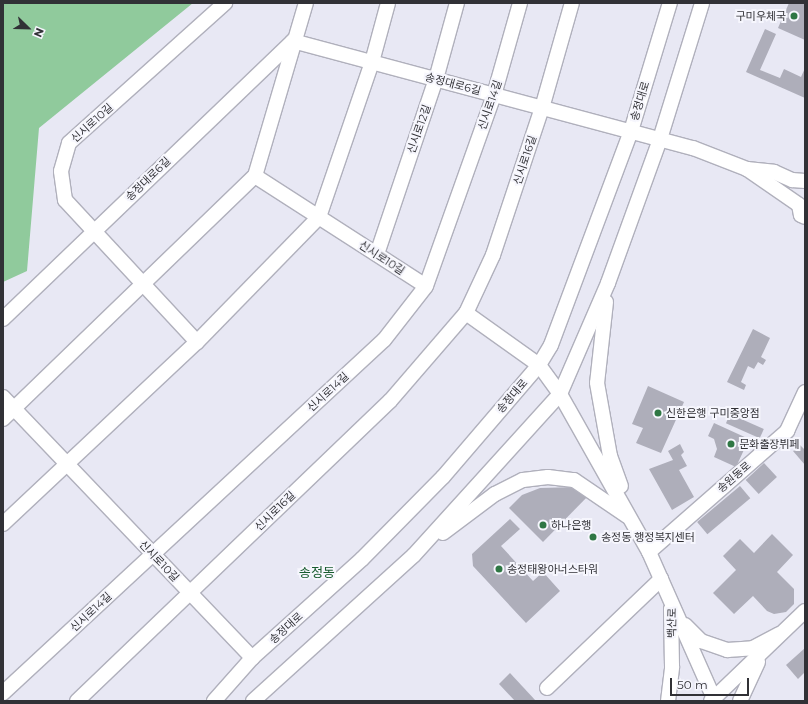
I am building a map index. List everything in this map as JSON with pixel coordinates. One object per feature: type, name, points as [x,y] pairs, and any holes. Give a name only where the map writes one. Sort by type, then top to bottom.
[{"type":"street","name":"신시로10길","points":[[197,342],[93,233],[65,200],[61,170],[69,143],[225,3]]},
{"type":"street","name":"송정대로6길","points":[[255,176],[293,41],[306,3]]},
{"type":"street","points":[[3,524],[197,342],[319,217],[372,62],[388,3]]},
{"type":"street","name":"신시로12길","points":[[376,254],[436,79],[457,3]]},
{"type":"street","name":"신시로14길","points":[[3,693],[384,340],[426,286],[494,94],[520,3]]},
{"type":"street","name":"신시로16길","points":[[77,701],[390,401],[466,313],[493,255],[542,108],[572,3]]},
{"type":"street","name":"송정대로","points":[[214,701],[252,658],[362,559],[443,477],[539,365],[551,345],[631,131],[670,3]]},
{"type":"street","points":[[414,555],[560,394],[608,283],[660,139],[702,3]]},
{"type":"street","name":"송정대로6길","points":[[3,319],[293,41]]},
{"type":"street","name":"송정대로6길","points":[[293,41],[660,139],[747,169]]},
{"type":"street","points":[[747,169],[774,172],[792,180],[805,181]]},
{"type":"street","points":[[747,169],[799,204],[801,215],[805,217]]},
{"type":"street","name":"신시로10길","points":[[255,176],[426,286]]},
{"type":"street","points":[[3,420],[141,284],[255,176]]},
{"type":"street","points":[[608,283],[597,383],[610,456],[633,520]]},
{"type":"street","points":[[466,313],[539,365],[560,394],[633,520],[649,552],[713,700]]},
{"type":"street","name":"송원동로","points":[[649,552],[787,431],[805,392]]},
{"type":"street","name":"신시로10길","points":[[3,397],[252,658]]},
{"type":"street","points":[[253,701],[414,555],[495,494],[523,480],[548,477],[574,480],[606,499],[633,520]]},
{"type":"street","points":[[547,688],[661,579]]},
{"type":"street","name":"백산로","points":[[671,602],[692,634],[714,646],[727,650],[753,648],[779,634]]},
{"type":"street","name":"백산로","points":[[668,701],[672,666],[671,602]]},
{"type":"street","name":"백산로","points":[[713,700],[779,634],[805,611]]},
{"type":"street","name":"백산로","points":[[740,701],[754,668],[779,634]]},
{"type":"green space","points":[[3,3],[193,3],[39,128],[27,271],[3,282]]},
{"type":"building","name":"구미우체국","points":[[789,3],[805,3],[805,40],[778,28]]},
{"type":"building","points":[[765,29],[776,34],[760,70],[780,78],[784,69],[801,77],[805,68],[805,98],[746,72]]},
{"type":"building","points":[[753,329],[770,338],[761,357],[766,360],[763,365],[758,362],[754,369],[748,366],[741,382],[746,385],[744,390],[727,382]]},
{"type":"building","name":"신한은행 구미중앙점","points":[[648,386],[684,402],[661,453],[636,443],[643,428],[632,424]]},
{"type":"building","points":[[730,414],[764,429],[760,438],[726,423]]},
{"type":"building","name":"문화출장뷔페","points":[[714,423],[749,439],[736,467],[714,457],[717,449],[714,439],[708,436]]},
{"type":"building","points":[[680,444],[684,452],[681,455],[687,466],[679,470],[694,497],[672,510],[649,469],[673,460],[668,451]]},
{"type":"building","points":[[800,445],[805,450],[805,465],[793,451]]},
{"type":"building","points":[[764,463],[777,477],[759,494],[746,480]]},
{"type":"building","points":[[740,486],[750,498],[707,534],[697,522]]},
{"type":"building","name":"하나은행","points":[[577,487],[590,494],[543,542],[509,508],[522,495],[540,488]]},
{"type":"building","name":"송정태왕아너스타워","points":[[510,519],[520,529],[501,546],[533,581],[543,572],[560,591],[526,623],[473,566],[472,554]]},
{"type":"building","points":[[772,534],[793,555],[777,572],[794,589],[794,604],[786,612],[774,614],[767,611],[753,596],[734,614],[713,593],[736,570],[723,556],[740,539],[754,553]]},
{"type":"building","points":[[805,648],[805,672],[798,679],[786,665]]},
{"type":"building","points":[[510,673],[536,701],[515,701],[499,684]]},
{"type":"place","name":"구미우체국","points":[[794,16]]},
{"type":"place","name":"신한은행 구미중앙점","points":[[658,413]]},
{"type":"place","name":"문화출장뷔페","points":[[731,444]]},
{"type":"place","name":"하나은행","points":[[543,525]]},
{"type":"place","name":"송정동 행정복지센터","points":[[593,537]]},
{"type":"place","name":"송정태왕아너스타워","points":[[499,569]]},
{"type":"district","name":"송정동","points":[[317,572]]}]
